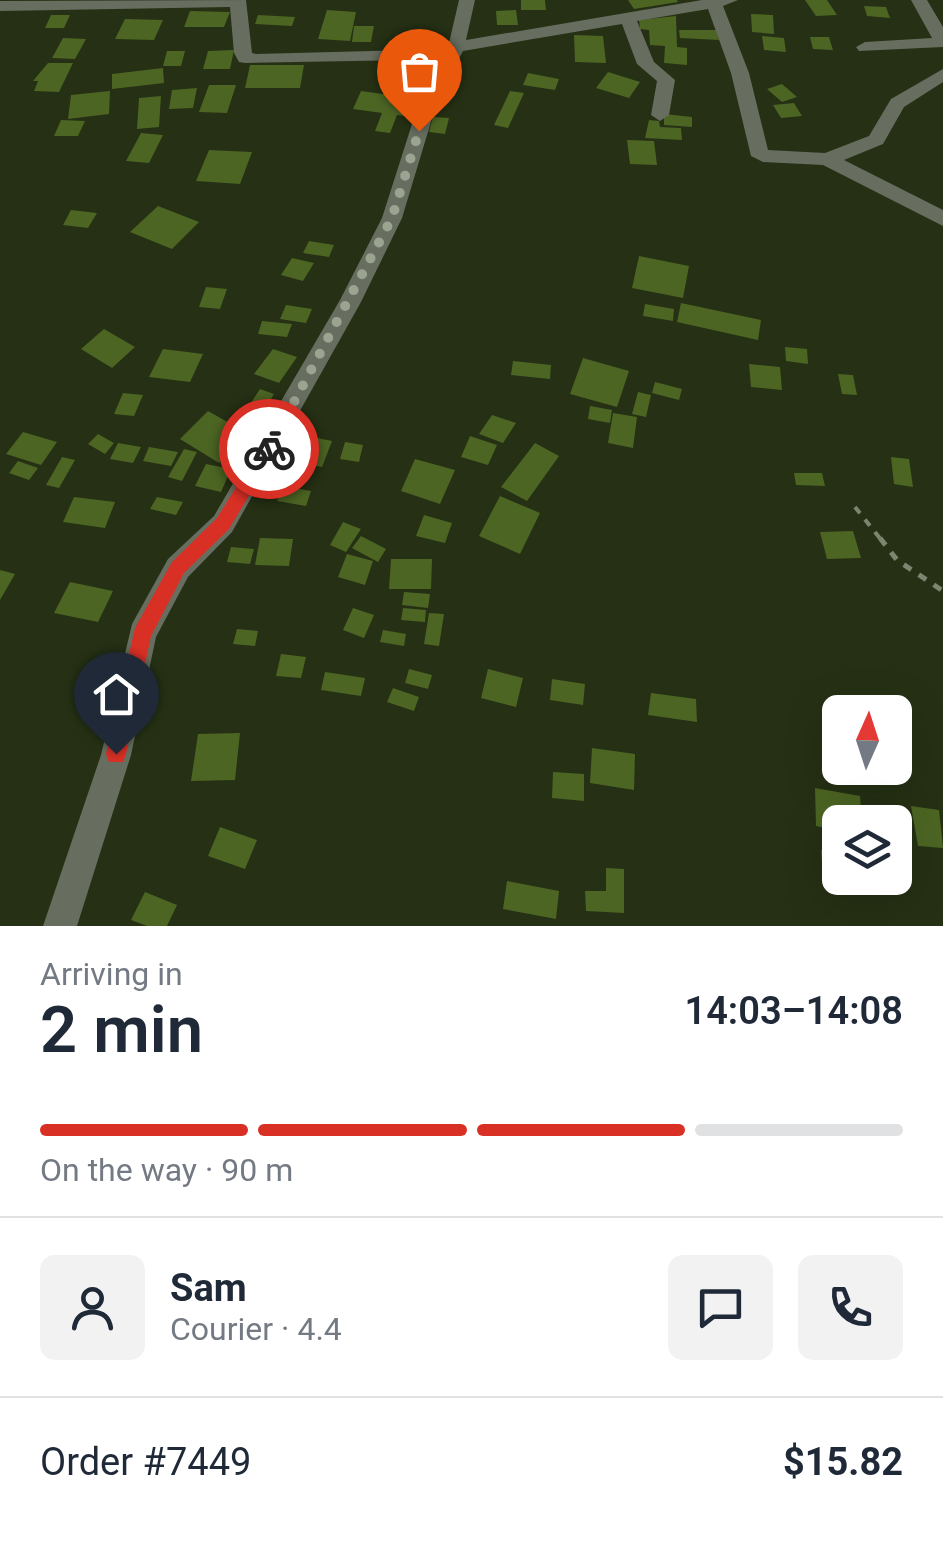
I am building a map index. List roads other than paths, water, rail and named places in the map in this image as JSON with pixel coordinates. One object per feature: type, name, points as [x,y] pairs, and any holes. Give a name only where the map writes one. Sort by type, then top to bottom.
[{"type":"street","points":[[60,926],[116,754],[142,634],[178,568],[223,524],[350,302],[392,218],[428,102],[456,48],[467,0]]},
{"type":"street","points":[[865,47],[943,42],[918,0]]},
{"type":"street","points":[[0,6],[238,1],[245,58],[410,54],[722,2],[758,152],[772,159],[827,159],[876,140],[896,102],[943,74]]},
{"type":"street","points":[[628,18],[646,64],[666,80],[660,116]]},
{"type":"street","points":[[827,159],[943,220]]}]
